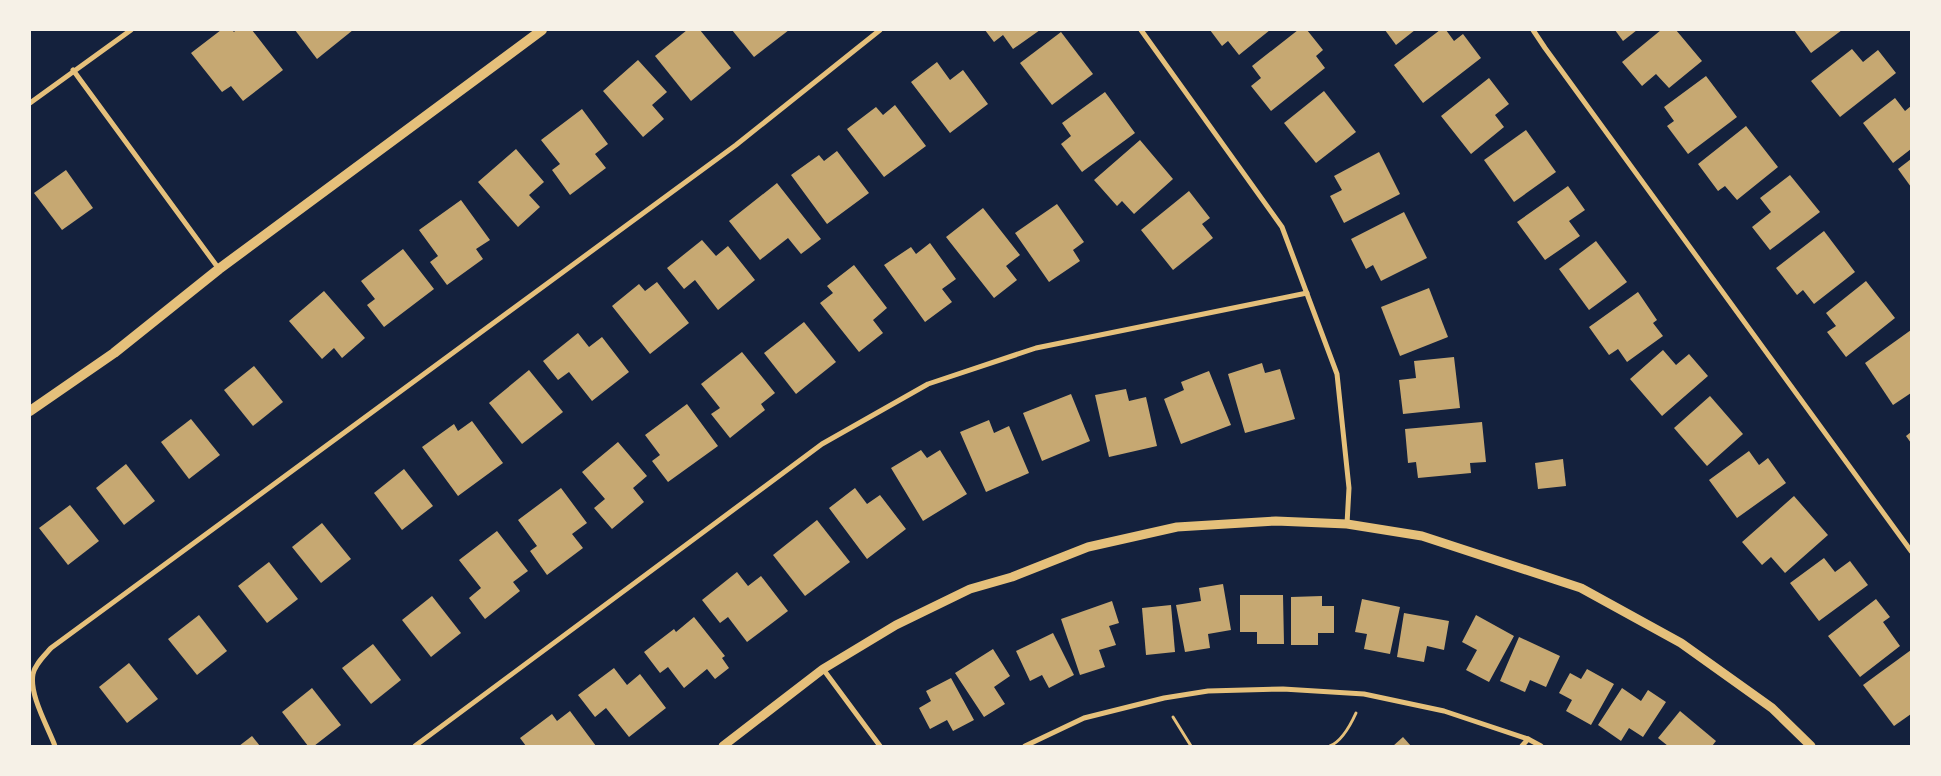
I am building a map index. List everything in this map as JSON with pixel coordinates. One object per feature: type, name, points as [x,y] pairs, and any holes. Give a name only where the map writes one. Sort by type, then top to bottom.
[{"type":"main road","points":[[30,411],[114,353],[220,268],[542,30]]},
{"type":"street","points":[[30,103],[73,70],[131,30]]},
{"type":"street","points":[[55,746],[33,690],[33,674],[40,660],[51,648],[736,145],[880,30]]},
{"type":"street","points":[[1140,30],[1282,228],[1337,374],[1349,488],[1347,524]]},
{"type":"street","points":[[1534,30],[1544,48],[1911,551]]},
{"type":"street","points":[[73,70],[220,268]]},
{"type":"street","points":[[415,746],[822,444],[928,384],[1036,348],[1307,293]]},
{"type":"street","points":[[723,746],[823,669],[896,625],[970,589],[1012,577],[1088,547],[1177,527],[1276,520],[1347,524],[1422,536],[1581,588],[1681,643],[1772,708],[1811,746]]},
{"type":"street","points":[[823,669],[880,746]]},
{"type":"street","points":[[1025,746],[1084,718],[1164,698],[1208,691],[1283,689],[1364,694],[1444,711],[1528,739],[1541,746]]},
{"type":"street","points":[[1522,746],[1528,739]]},
{"type":"path","points":[[1330,746],[1335,744],[1352,724],[1356,713]]},
{"type":"path","points":[[1174,716],[1191,746]]},
{"type":"building","points":[[221,30],[232,30],[234,32],[236,30],[252,30],[283,70],[243,101],[231,86],[222,92],[191,53]]},
{"type":"building","points":[[295,30],[353,30],[317,59]]},
{"type":"building","points":[[687,30],[700,30],[731,68],[691,101],[655,56]]},
{"type":"building","points":[[732,30],[789,30],[754,57]]},
{"type":"building","points":[[985,30],[1040,30],[1013,49],[1003,35],[994,42]]},
{"type":"building","points":[[1210,30],[1270,30],[1239,55],[1228,41],[1222,46]]},
{"type":"building","points":[[1298,30],[1307,30],[1323,50],[1316,56],[1325,68],[1271,111],[1251,86],[1261,78],[1252,66]]},
{"type":"building","points":[[1385,30],[1415,30],[1396,45]]},
{"type":"building","points":[[1440,30],[1446,30],[1454,41],[1463,34],[1481,58],[1423,103],[1394,65]]},
{"type":"building","points":[[1615,30],[1637,30],[1623,41]]},
{"type":"building","points":[[1661,30],[1676,30],[1702,61],[1669,88],[1656,74],[1642,86],[1622,62]]},
{"type":"building","points":[[1794,30],[1842,30],[1811,53]]},
{"type":"building","points":[[1061,32],[1093,74],[1052,105],[1020,63]]},
{"type":"building","points":[[1852,49],[1863,62],[1878,50],[1896,73],[1840,117],[1811,81]]},
{"type":"building","points":[[638,60],[667,92],[652,105],[664,119],[643,137],[603,91]]},
{"type":"building","points":[[937,62],[950,80],[963,70],[988,104],[950,133],[911,82]]},
{"type":"building","points":[[1706,76],[1737,117],[1688,154],[1667,126],[1674,121],[1664,107]]},
{"type":"building","points":[[1489,78],[1509,104],[1495,115],[1504,127],[1471,154],[1441,116]]},
{"type":"building","points":[[1324,91],[1356,132],[1316,163],[1284,123]]},
{"type":"building","points":[[1105,92],[1135,133],[1082,172],[1061,144],[1071,136],[1062,123]]},
{"type":"building","points":[[1895,98],[1905,111],[1911,106],[1911,149],[1893,163],[1863,123]]},
{"type":"building","points":[[895,105],[926,146],[884,177],[847,129],[876,107],[883,115]]},
{"type":"building","points":[[582,109],[608,144],[595,154],[606,168],[570,195],[552,170],[560,164],[541,140]]},
{"type":"building","points":[[1746,126],[1778,167],[1737,200],[1725,186],[1718,191],[1698,164]]},
{"type":"building","points":[[1526,130],[1556,172],[1514,202],[1484,160]]},
{"type":"building","points":[[1140,140],[1173,179],[1134,214],[1122,201],[1117,206],[1094,180]]},
{"type":"building","points":[[516,149],[544,182],[529,195],[540,207],[518,227],[478,182]]},
{"type":"building","points":[[837,151],[869,193],[827,224],[791,175],[819,155],[824,161]]},
{"type":"building","points":[[1379,152],[1400,194],[1344,223],[1330,196],[1342,190],[1334,176]]},
{"type":"building","points":[[1911,159],[1911,187],[1898,169]]},
{"type":"building","points":[[66,170],[93,208],[62,230],[34,193]]},
{"type":"building","points":[[1790,175],[1820,212],[1770,250],[1752,227],[1771,212],[1760,198]]},
{"type":"building","points":[[777,183],[821,239],[801,254],[788,238],[760,260],[729,221]]},
{"type":"building","points":[[1568,186],[1585,210],[1569,221],[1580,236],[1545,260],[1517,222]]},
{"type":"building","points":[[1189,191],[1210,218],[1202,224],[1213,238],[1173,270],[1141,230]]},
{"type":"building","points":[[461,200],[490,240],[476,249],[483,259],[447,285],[430,262],[438,256],[419,230]]},
{"type":"building","points":[[1057,204],[1084,242],[1073,250],[1080,261],[1049,282],[1015,233]]},
{"type":"building","points":[[983,208],[1020,255],[1006,266],[1017,280],[994,298],[946,237]]},
{"type":"building","points":[[1404,212],[1427,258],[1381,281],[1373,265],[1366,269],[1351,239]]},
{"type":"building","points":[[1824,231],[1855,272],[1814,304],[1803,290],[1797,295],[1776,268]]},
{"type":"building","points":[[702,240],[716,256],[728,246],[755,280],[718,310],[695,280],[684,289],[667,268]]},
{"type":"building","points":[[1596,241],[1627,282],[1589,310],[1559,269]]},
{"type":"building","points":[[930,243],[956,279],[942,289],[952,302],[925,322],[884,265],[911,247],[916,254]]},
{"type":"building","points":[[403,249],[434,289],[384,327],[367,305],[375,299],[361,281]]},
{"type":"building","points":[[854,265],[887,308],[873,320],[883,333],[859,352],[820,303],[833,293],[827,286]]},
{"type":"building","points":[[1866,281],[1895,318],[1846,357],[1827,332],[1836,326],[1826,313]]},
{"type":"building","points":[[657,282],[689,323],[650,354],[612,306],[639,284],[645,291]]},
{"type":"building","points":[[1429,288],[1448,337],[1400,356],[1381,307]]},
{"type":"building","points":[[324,291],[365,338],[342,358],[334,348],[322,359],[289,321]]},
{"type":"building","points":[[1638,292],[1657,320],[1653,323],[1663,336],[1627,362],[1618,349],[1609,355],[1589,327]]},
{"type":"building","points":[[804,322],[836,362],[796,394],[764,353]]},
{"type":"building","points":[[1911,330],[1911,393],[1893,405],[1865,363]]},
{"type":"building","points":[[578,333],[589,347],[602,337],[629,372],[592,401],[569,372],[558,380],[543,361]]},
{"type":"building","points":[[1663,350],[1676,365],[1689,354],[1708,376],[1662,416],[1630,379]]},
{"type":"building","points":[[742,352],[775,393],[761,404],[765,410],[730,438],[711,414],[720,408],[701,384]]},
{"type":"building","points":[[1454,357],[1460,408],[1403,414],[1399,380],[1416,378],[1414,361]]},
{"type":"building","points":[[1262,363],[1265,373],[1280,369],[1295,419],[1245,433],[1228,374]]},
{"type":"building","points":[[254,366],[283,402],[253,426],[224,390]]},
{"type":"building","points":[[529,370],[563,412],[522,444],[489,403]]},
{"type":"building","points":[[1209,371],[1231,425],[1181,444],[1164,399],[1184,390],[1181,382]]},
{"type":"building","points":[[1126,389],[1129,401],[1146,397],[1157,446],[1109,457],[1095,395]]},
{"type":"building","points":[[1071,394],[1090,441],[1042,461],[1023,413]]},
{"type":"building","points":[[1710,396],[1743,434],[1707,466],[1674,428]]},
{"type":"building","points":[[687,404],[718,446],[668,482],[652,461],[660,455],[645,435]]},
{"type":"building","points":[[191,419],[220,455],[189,479],[161,442]]},
{"type":"building","points":[[989,420],[994,433],[1009,426],[1029,473],[986,492],[960,432]]},
{"type":"building","points":[[472,421],[503,463],[458,496],[422,447],[454,424],[458,431]]},
{"type":"building","points":[[1482,422],[1486,462],[1470,463],[1471,473],[1418,478],[1416,462],[1408,463],[1405,429]]},
{"type":"building","points":[[1911,432],[1911,443],[1906,436]]},
{"type":"building","points":[[618,442],[647,476],[633,488],[644,502],[612,529],[594,508],[605,499],[582,472]]},
{"type":"building","points":[[921,450],[927,458],[940,450],[967,494],[923,521],[891,468]]},
{"type":"building","points":[[1749,451],[1759,465],[1768,458],[1786,483],[1737,518],[1709,480]]},
{"type":"building","points":[[1563,459],[1566,486],[1538,489],[1535,463]]},
{"type":"building","points":[[126,464],[155,501],[124,525],[96,488]]},
{"type":"building","points":[[404,469],[433,506],[402,530],[374,493]]},
{"type":"building","points":[[561,488],[587,523],[572,534],[583,548],[547,575],[530,551],[537,546],[518,520]]},
{"type":"building","points":[[855,488],[867,504],[880,495],[906,529],[867,559],[829,508]]},
{"type":"building","points":[[1794,496],[1828,535],[1785,573],[1771,557],[1762,565],[1742,542]]},
{"type":"building","points":[[70,505],[99,541],[68,565],[39,528]]},
{"type":"building","points":[[817,520],[850,562],[805,596],[773,555]]},
{"type":"building","points":[[322,523],[351,559],[321,583],[292,547]]},
{"type":"building","points":[[497,531],[528,571],[513,582],[520,591],[485,619],[469,598],[481,588],[459,560]]},
{"type":"building","points":[[1824,558],[1835,572],[1850,561],[1868,585],[1819,621],[1790,583]]},
{"type":"building","points":[[269,562],[298,599],[267,623],[238,586]]},
{"type":"building","points":[[737,572],[748,586],[761,576],[788,611],[747,642],[728,617],[720,623],[702,600]]},
{"type":"building","points":[[1223,584],[1231,630],[1208,634],[1210,648],[1185,652],[1176,605],[1201,601],[1199,588]]},
{"type":"building","points":[[1240,595],[1283,595],[1284,644],[1257,644],[1257,632],[1240,632]]},
{"type":"building","points":[[432,596],[461,633],[431,657],[402,620]]},
{"type":"building","points":[[1322,596],[1322,606],[1334,606],[1334,633],[1318,633],[1318,645],[1291,645],[1291,597]]},
{"type":"building","points":[[1362,599],[1400,607],[1390,654],[1364,649],[1367,634],[1355,632]]},
{"type":"building","points":[[1876,599],[1890,617],[1883,622],[1900,646],[1860,677],[1828,636]]},
{"type":"building","points":[[1112,601],[1119,623],[1109,626],[1116,645],[1099,650],[1105,667],[1080,675],[1061,619]]},
{"type":"building","points":[[1171,605],[1175,652],[1146,655],[1142,608]]},
{"type":"building","points":[[1404,613],[1449,621],[1444,650],[1427,646],[1424,662],[1397,657]]},
{"type":"building","points":[[199,615],[227,651],[197,675],[168,639]]},
{"type":"building","points":[[1476,615],[1514,636],[1489,682],[1466,670],[1477,650],[1462,642]]},
{"type":"building","points":[[694,617],[725,656],[722,658],[729,668],[715,679],[707,669],[684,688],[668,667],[660,673],[644,652],[674,629],[676,632]]},
{"type":"building","points":[[1053,633],[1074,675],[1049,688],[1042,675],[1030,681],[1016,651]]},
{"type":"building","points":[[1519,637],[1560,656],[1546,687],[1530,680],[1525,692],[1500,681]]},
{"type":"building","points":[[373,644],[401,680],[371,704],[342,668]]},
{"type":"building","points":[[993,649],[1010,676],[994,687],[1005,704],[984,717],[955,673]]},
{"type":"building","points":[[1911,650],[1911,714],[1894,726],[1863,685]]},
{"type":"building","points":[[129,663],[158,699],[127,723],[99,687]]},
{"type":"building","points":[[614,668],[627,685],[640,674],[666,708],[629,737],[606,708],[595,717],[578,695]]},
{"type":"building","points":[[1587,669],[1614,684],[1591,725],[1566,711],[1572,700],[1559,693],[1570,673],[1581,679]]},
{"type":"building","points":[[951,678],[974,720],[953,731],[947,720],[930,729],[919,708],[931,701],[926,691]]},
{"type":"building","points":[[312,688],[341,725],[314,746],[308,746],[282,712]]},
{"type":"building","points":[[1622,688],[1641,701],[1648,690],[1666,702],[1643,737],[1629,728],[1621,741],[1598,725]]},
{"type":"building","points":[[570,711],[596,746],[526,746],[520,738],[552,714],[557,721]]},
{"type":"building","points":[[1680,711],[1716,741],[1712,746],[1668,746],[1658,738]]},
{"type":"building","points":[[252,736],[260,746],[239,746]]},
{"type":"building","points":[[1403,737],[1411,746],[1393,746]]}]
